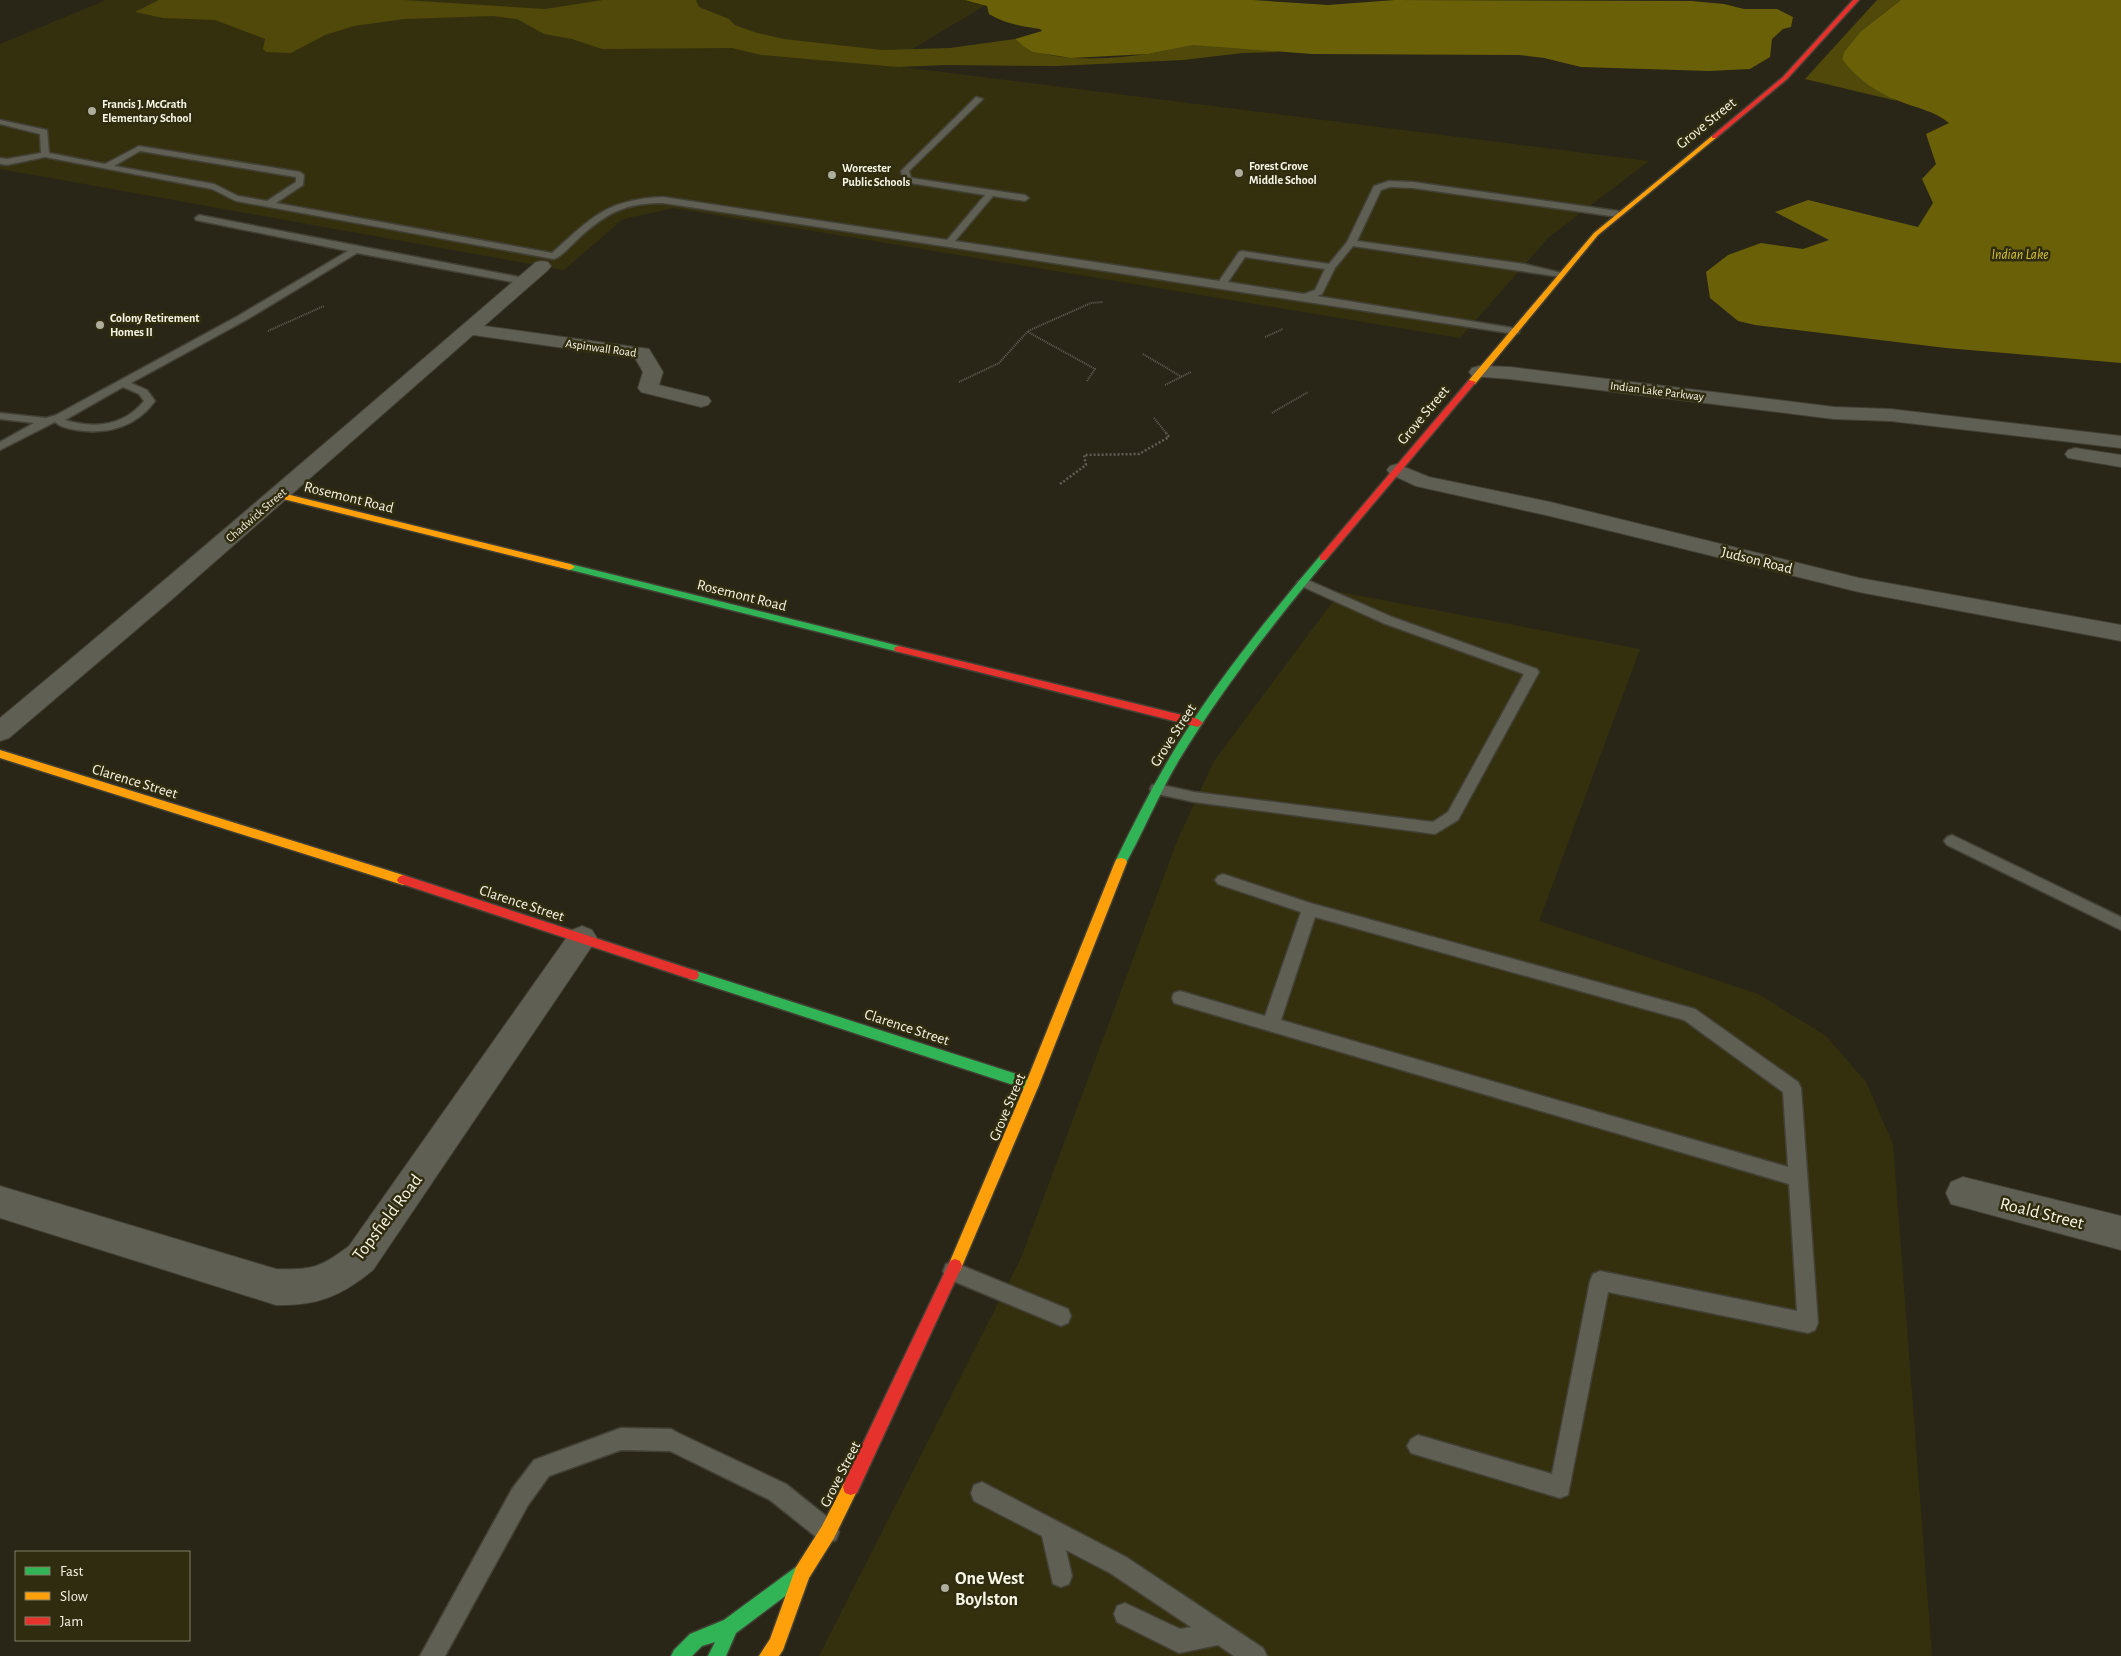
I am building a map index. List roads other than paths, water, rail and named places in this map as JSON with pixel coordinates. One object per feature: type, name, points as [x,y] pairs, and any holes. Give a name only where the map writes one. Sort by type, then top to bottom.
[{"type":"main road","name":"Grove Street","points":[[768,1656],[777,1644],[802,1573],[828,1532],[953,1271],[1032,1085],[1120,864],[1156,789],[1198,723],[1273,616],[1596,234],[1785,78],[1856,0]]},
{"type":"main road","name":"Rosemont Road","points":[[278,495],[1198,723]]},
{"type":"main road","name":"Clarence Street","points":[[0,754],[582,938],[1032,1085]]},
{"type":"main road","points":[[680,1656],[696,1640],[730,1627],[802,1573]]},
{"type":"main road","points":[[717,1656],[730,1627]]},
{"type":"street","name":"Chadwick Street","points":[[0,732],[548,261]]},
{"type":"street","name":"Aspinwall Road","points":[[468,329],[642,353],[653,372],[648,388],[701,401]]},
{"type":"street","name":"Indian Lake Parkway","points":[[1479,372],[1520,374],[1834,413],[1890,415],[2121,442]]},
{"type":"street","name":"Indian Lake Parkway","points":[[1834,413],[1895,428],[2121,461]]},
{"type":"street","name":"Judson Road","points":[[1397,470],[1423,482],[1550,509],[1859,585],[2121,633]]},
{"type":"street","name":"Topsfield Road","points":[[0,1202],[276,1288],[310,1288],[328,1282],[361,1258],[582,938]]},
{"type":"street","name":"Roald Street","points":[[1963,1193],[2121,1233]]},
{"type":"lane","points":[[979,99],[905,171],[907,180],[1025,198]]},
{"type":"lane","points":[[0,122],[44,132],[45,155]]},
{"type":"lane","points":[[107,166],[139,148],[300,175],[300,183],[268,204]]},
{"type":"lane","points":[[0,161],[7,162],[45,155],[107,166],[214,187],[236,198],[548,261],[607,210],[625,203],[651,200],[687,202],[1515,331]]},
{"type":"lane","points":[[1306,298],[1320,292],[1331,267],[1351,242],[1375,191],[1384,184],[1413,185],[1618,214]]},
{"type":"lane","points":[[949,242],[991,193]]},
{"type":"lane","points":[[199,218],[335,244],[356,250],[524,281]]},
{"type":"lane","points":[[1351,242],[1561,274]]},
{"type":"lane","points":[[0,447],[46,421],[60,417],[242,318],[356,250]]},
{"type":"lane","points":[[1222,284],[1242,254],[1331,267]]},
{"type":"lane","points":[[60,417],[60,422],[74,428],[96,429],[116,426],[132,419],[150,401],[143,392],[123,383]]},
{"type":"lane","points":[[0,416],[46,421]]},
{"type":"lane","points":[[1156,789],[1194,797],[1435,828],[1453,816],[1532,672],[1419,633],[1354,607],[1303,582]]},
{"type":"lane","points":[[1952,841],[2121,924]]},
{"type":"lane","points":[[1223,880],[1310,910],[1688,1014],[1792,1088],[1808,1323],[1600,1281],[1560,1487],[1418,1446]]},
{"type":"lane","points":[[1271,1024],[1310,910]]},
{"type":"lane","points":[[1180,998],[1797,1178]]},
{"type":"lane","points":[[953,1271],[1061,1316]]},
{"type":"lane","points":[[432,1656],[520,1497],[542,1468],[621,1439],[672,1440],[778,1492],[828,1532]]},
{"type":"lane","points":[[982,1493],[1118,1565],[1255,1656]]},
{"type":"lane","points":[[1051,1529],[1061,1576]]},
{"type":"lane","points":[[1125,1614],[1179,1640],[1221,1633]]},
{"type":"water","points":[[965,0],[1253,0],[1328,5],[1395,0],[1691,1],[1724,4],[1744,9],[1777,9],[1793,17],[1791,27],[1783,29],[1772,39],[1770,57],[1750,69],[1709,71],[1581,67],[1544,58],[1519,55],[1312,54],[1193,45],[1148,54],[1071,58],[1033,52],[1015,39],[1042,31],[1040,29],[1020,26],[1001,20],[989,14],[987,6]]},
{"type":"water","name":"Indian Lake","points":[[1901,0],[2121,0],[2121,363],[1946,348],[1755,325],[1738,321],[1710,298],[1706,272],[1728,255],[1761,243],[1803,249],[1829,240],[1775,212],[1808,200],[1918,227],[1933,203],[1922,179],[1936,164],[1926,134],[1949,123],[1932,113],[1891,98],[1875,89],[1860,79],[1842,59],[1844,52],[1861,31]]},
{"type":"place","name":"Francis J. McGrath Elementary School","points":[[92,111]]},
{"type":"place","name":"Forest Grove Middle School","points":[[1239,173]]},
{"type":"place","name":"Worcester Public Schools","points":[[832,175]]},
{"type":"place","name":"Colony Retirement Homes II","points":[[100,325]]},
{"type":"place","name":"One West Boylston","points":[[945,1588]]}]
